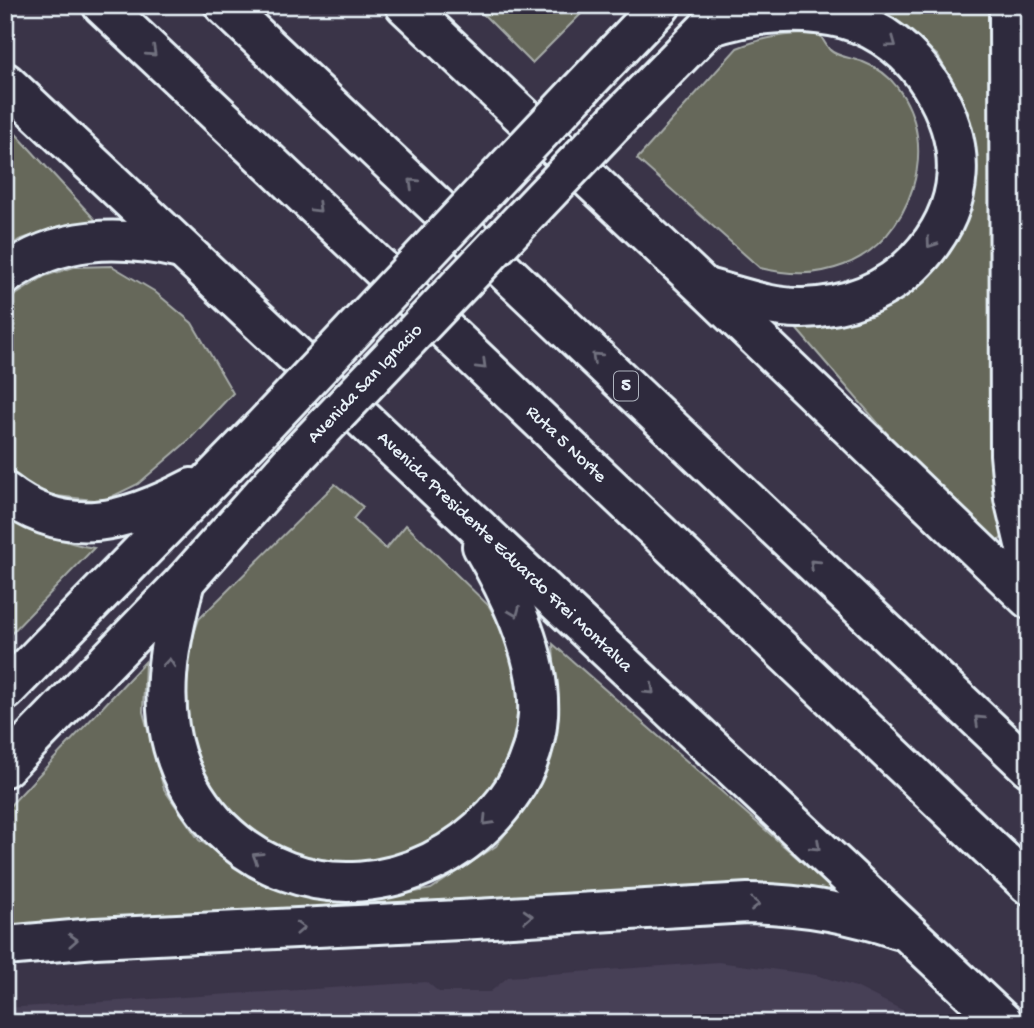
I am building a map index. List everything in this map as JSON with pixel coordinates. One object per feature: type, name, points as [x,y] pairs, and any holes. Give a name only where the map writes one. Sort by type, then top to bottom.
[{"type":"main road","name":"Ruta 5 Norte","points":[[102,5],[1029,885]]},
{"type":"main road","name":"5","points":[[224,5],[1029,767]]},
{"type":"main road","points":[[405,5],[1029,599]]},
{"type":"main road","points":[[5,691],[261,429],[661,5]]},
{"type":"main road","points":[[1009,5],[1010,454],[1014,498],[1029,561]]},
{"type":"main road","points":[[706,289],[779,307],[800,308],[848,302],[871,293],[893,281],[910,267],[938,234],[947,216],[957,178],[954,136],[947,113],[926,76],[900,48],[864,26],[845,19],[787,13],[733,19],[720,16]]},
{"type":"main road","name":"Avenida San Ignacio","points":[[5,767],[185,581],[293,460],[615,122],[720,16]]},
{"type":"main road","name":"Avenida Presidente Eduardo Frei Montalva","points":[[5,82],[1004,1023]]},
{"type":"main road","points":[[5,275],[41,253],[93,241],[123,240],[181,249]]},
{"type":"main road","points":[[5,492],[24,506],[47,516],[91,523],[138,512],[213,478]]},
{"type":"main road","points":[[185,581],[173,626],[169,660],[168,725],[181,773],[207,815],[244,849],[290,874],[316,881],[343,883],[395,876],[443,857],[482,827],[514,788],[526,766],[534,741],[538,691],[534,666],[523,631],[494,567],[458,509]]},
{"type":"main road","points":[[5,946],[747,903],[822,908],[909,933]]},
{"type":"shaded area","points":[[718,962],[816,975],[856,987],[923,1023],[5,1023],[5,1008],[427,982],[439,992],[490,992],[508,977]]},
{"type":"green space","points":[[474,5],[590,5],[532,63]]},
{"type":"green space","points":[[864,5],[989,5],[991,439],[1006,533],[996,544],[903,452],[794,326],[851,321],[906,296],[944,261],[963,225],[973,183],[976,152],[963,100],[938,56],[905,28]]},
{"type":"green space","points":[[820,35],[832,52],[873,66],[894,83],[910,110],[917,136],[918,162],[902,213],[887,235],[867,253],[833,269],[792,273],[760,268],[637,159],[737,48],[769,38]]},
{"type":"green space","points":[[5,122],[99,224],[71,223],[19,240],[5,250]]},
{"type":"green space","points":[[112,266],[154,291],[192,323],[233,393],[189,440],[138,484],[103,501],[47,495],[9,473],[5,466],[5,302],[45,276],[74,267]]},
{"type":"green space","points":[[335,484],[363,507],[353,519],[386,549],[406,525],[489,606],[520,663],[525,728],[479,815],[388,865],[334,867],[275,849],[222,812],[197,772],[183,714],[180,674],[199,619]]},
{"type":"green space","points":[[5,514],[59,539],[94,548],[5,640]]},
{"type":"green space","points":[[553,644],[841,896],[5,932],[5,811],[145,662],[143,712],[164,789],[199,840],[251,875],[312,896],[362,902],[431,889],[496,846],[535,795],[557,720]]}]
